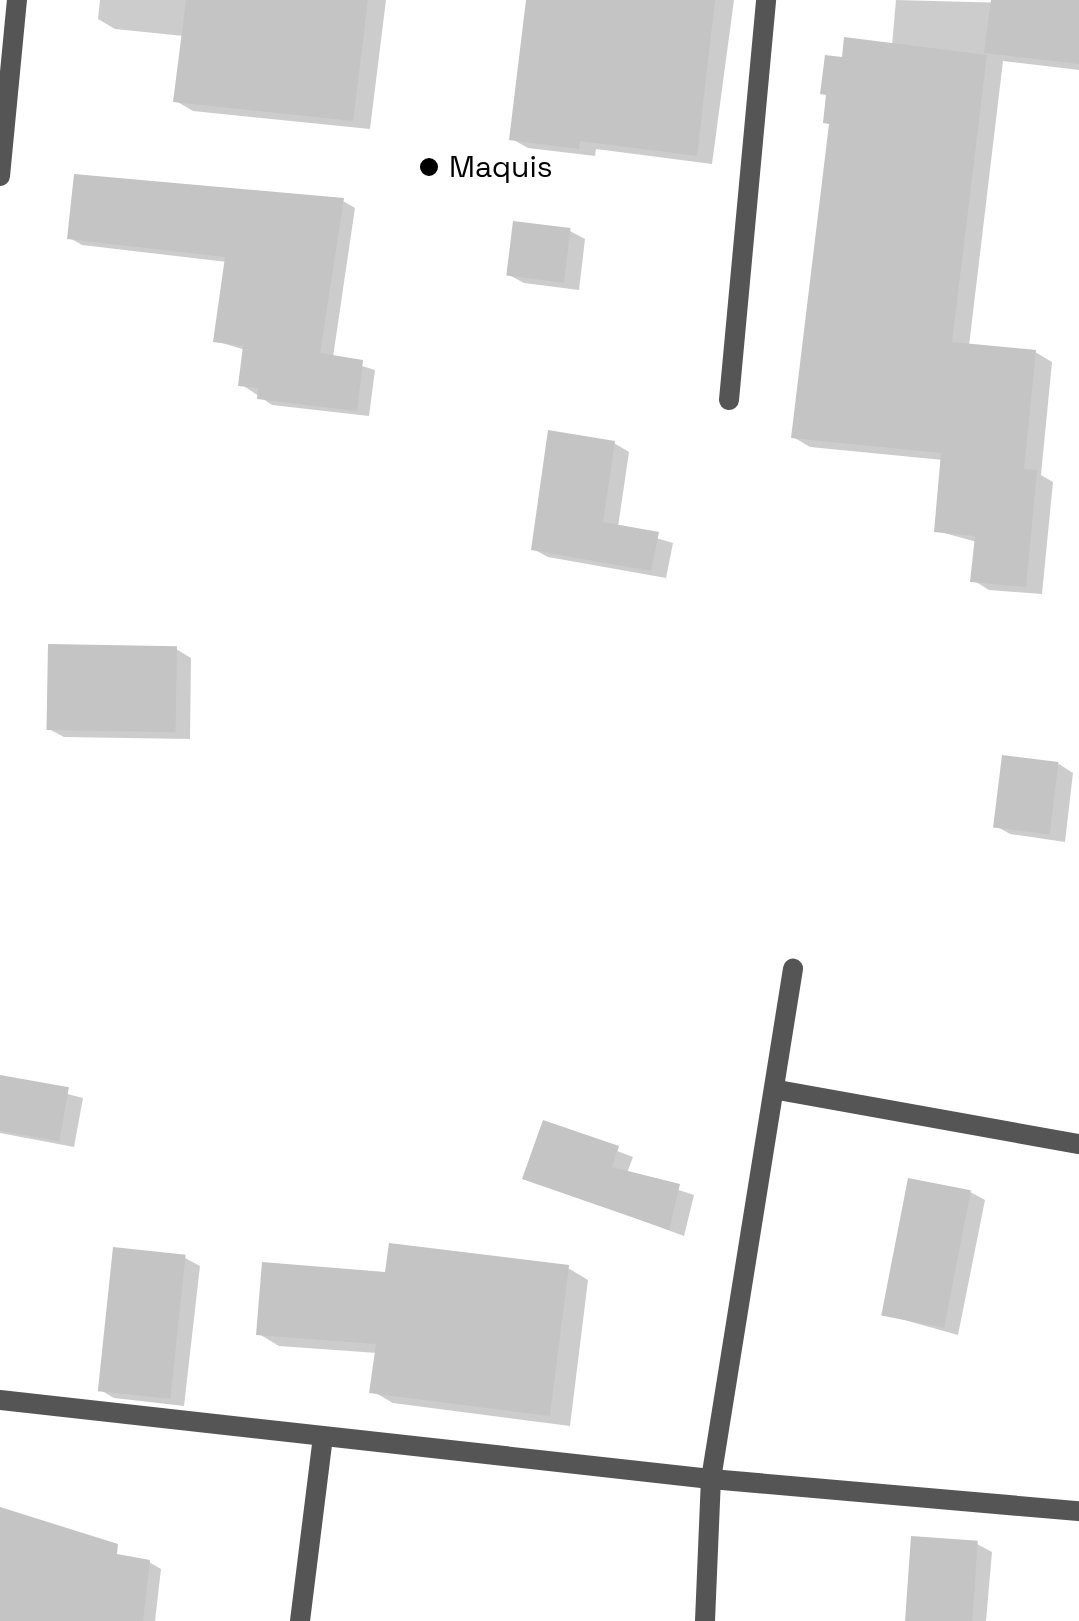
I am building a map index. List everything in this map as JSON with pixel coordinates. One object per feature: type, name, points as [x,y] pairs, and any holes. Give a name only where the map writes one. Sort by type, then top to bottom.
[{"type":"street","points":[[0,176],[18,0]]},
{"type":"street","points":[[729,400],[766,0]]},
{"type":"street","points":[[706,1621],[711,1480],[778,1090],[793,969]]},
{"type":"street","points":[[778,1090],[1079,1144]]},
{"type":"street","points":[[0,1400],[711,1480],[1079,1511]]},
{"type":"street","points":[[300,1621],[323,1436]]},
{"type":"building","points":[[186,0],[368,0],[353,121],[173,102]]},
{"type":"building","points":[[526,0],[715,0],[697,156],[580,141],[579,149],[509,140]]},
{"type":"building","points":[[991,0],[1079,0],[1079,64],[984,53]]},
{"type":"building","points":[[844,37],[987,55],[952,342],[1036,350],[1024,469],[1037,470],[1026,587],[970,582],[975,536],[934,532],[941,453],[791,438],[829,124],[823,123],[826,95],[820,94],[825,55],[842,57]]},
{"type":"building","points":[[74,174],[344,198],[320,353],[363,360],[357,411],[257,399],[258,388],[238,386],[243,346],[213,342],[225,257],[67,239]]},
{"type":"building","points":[[513,221],[571,228],[564,283],[506,276]]},
{"type":"building","points":[[548,430],[615,441],[603,522],[659,532],[651,571],[531,550]]},
{"type":"building","points":[[48,644],[177,646],[175,732],[46,730]]},
{"type":"building","points":[[1002,755],[1059,762],[1050,834],[993,827]]},
{"type":"building","points":[[0,1075],[69,1087],[59,1141],[0,1131]]},
{"type":"building","points":[[543,1120],[619,1146],[612,1167],[680,1184],[669,1230],[522,1179]]},
{"type":"building","points":[[908,1178],[971,1190],[944,1328],[881,1315]]},
{"type":"building","points":[[389,1243],[569,1265],[550,1416],[369,1393],[376,1344],[256,1335],[262,1262],[385,1272]]},
{"type":"building","points":[[113,1247],[186,1255],[170,1399],[98,1391]]},
{"type":"building","points":[[0,1507],[118,1544],[117,1554],[150,1560],[143,1621],[0,1621]]},
{"type":"building","points":[[911,1536],[978,1541],[972,1621],[905,1621]]},
{"type":"place","name":"Maquis","points":[[429,167]]}]
